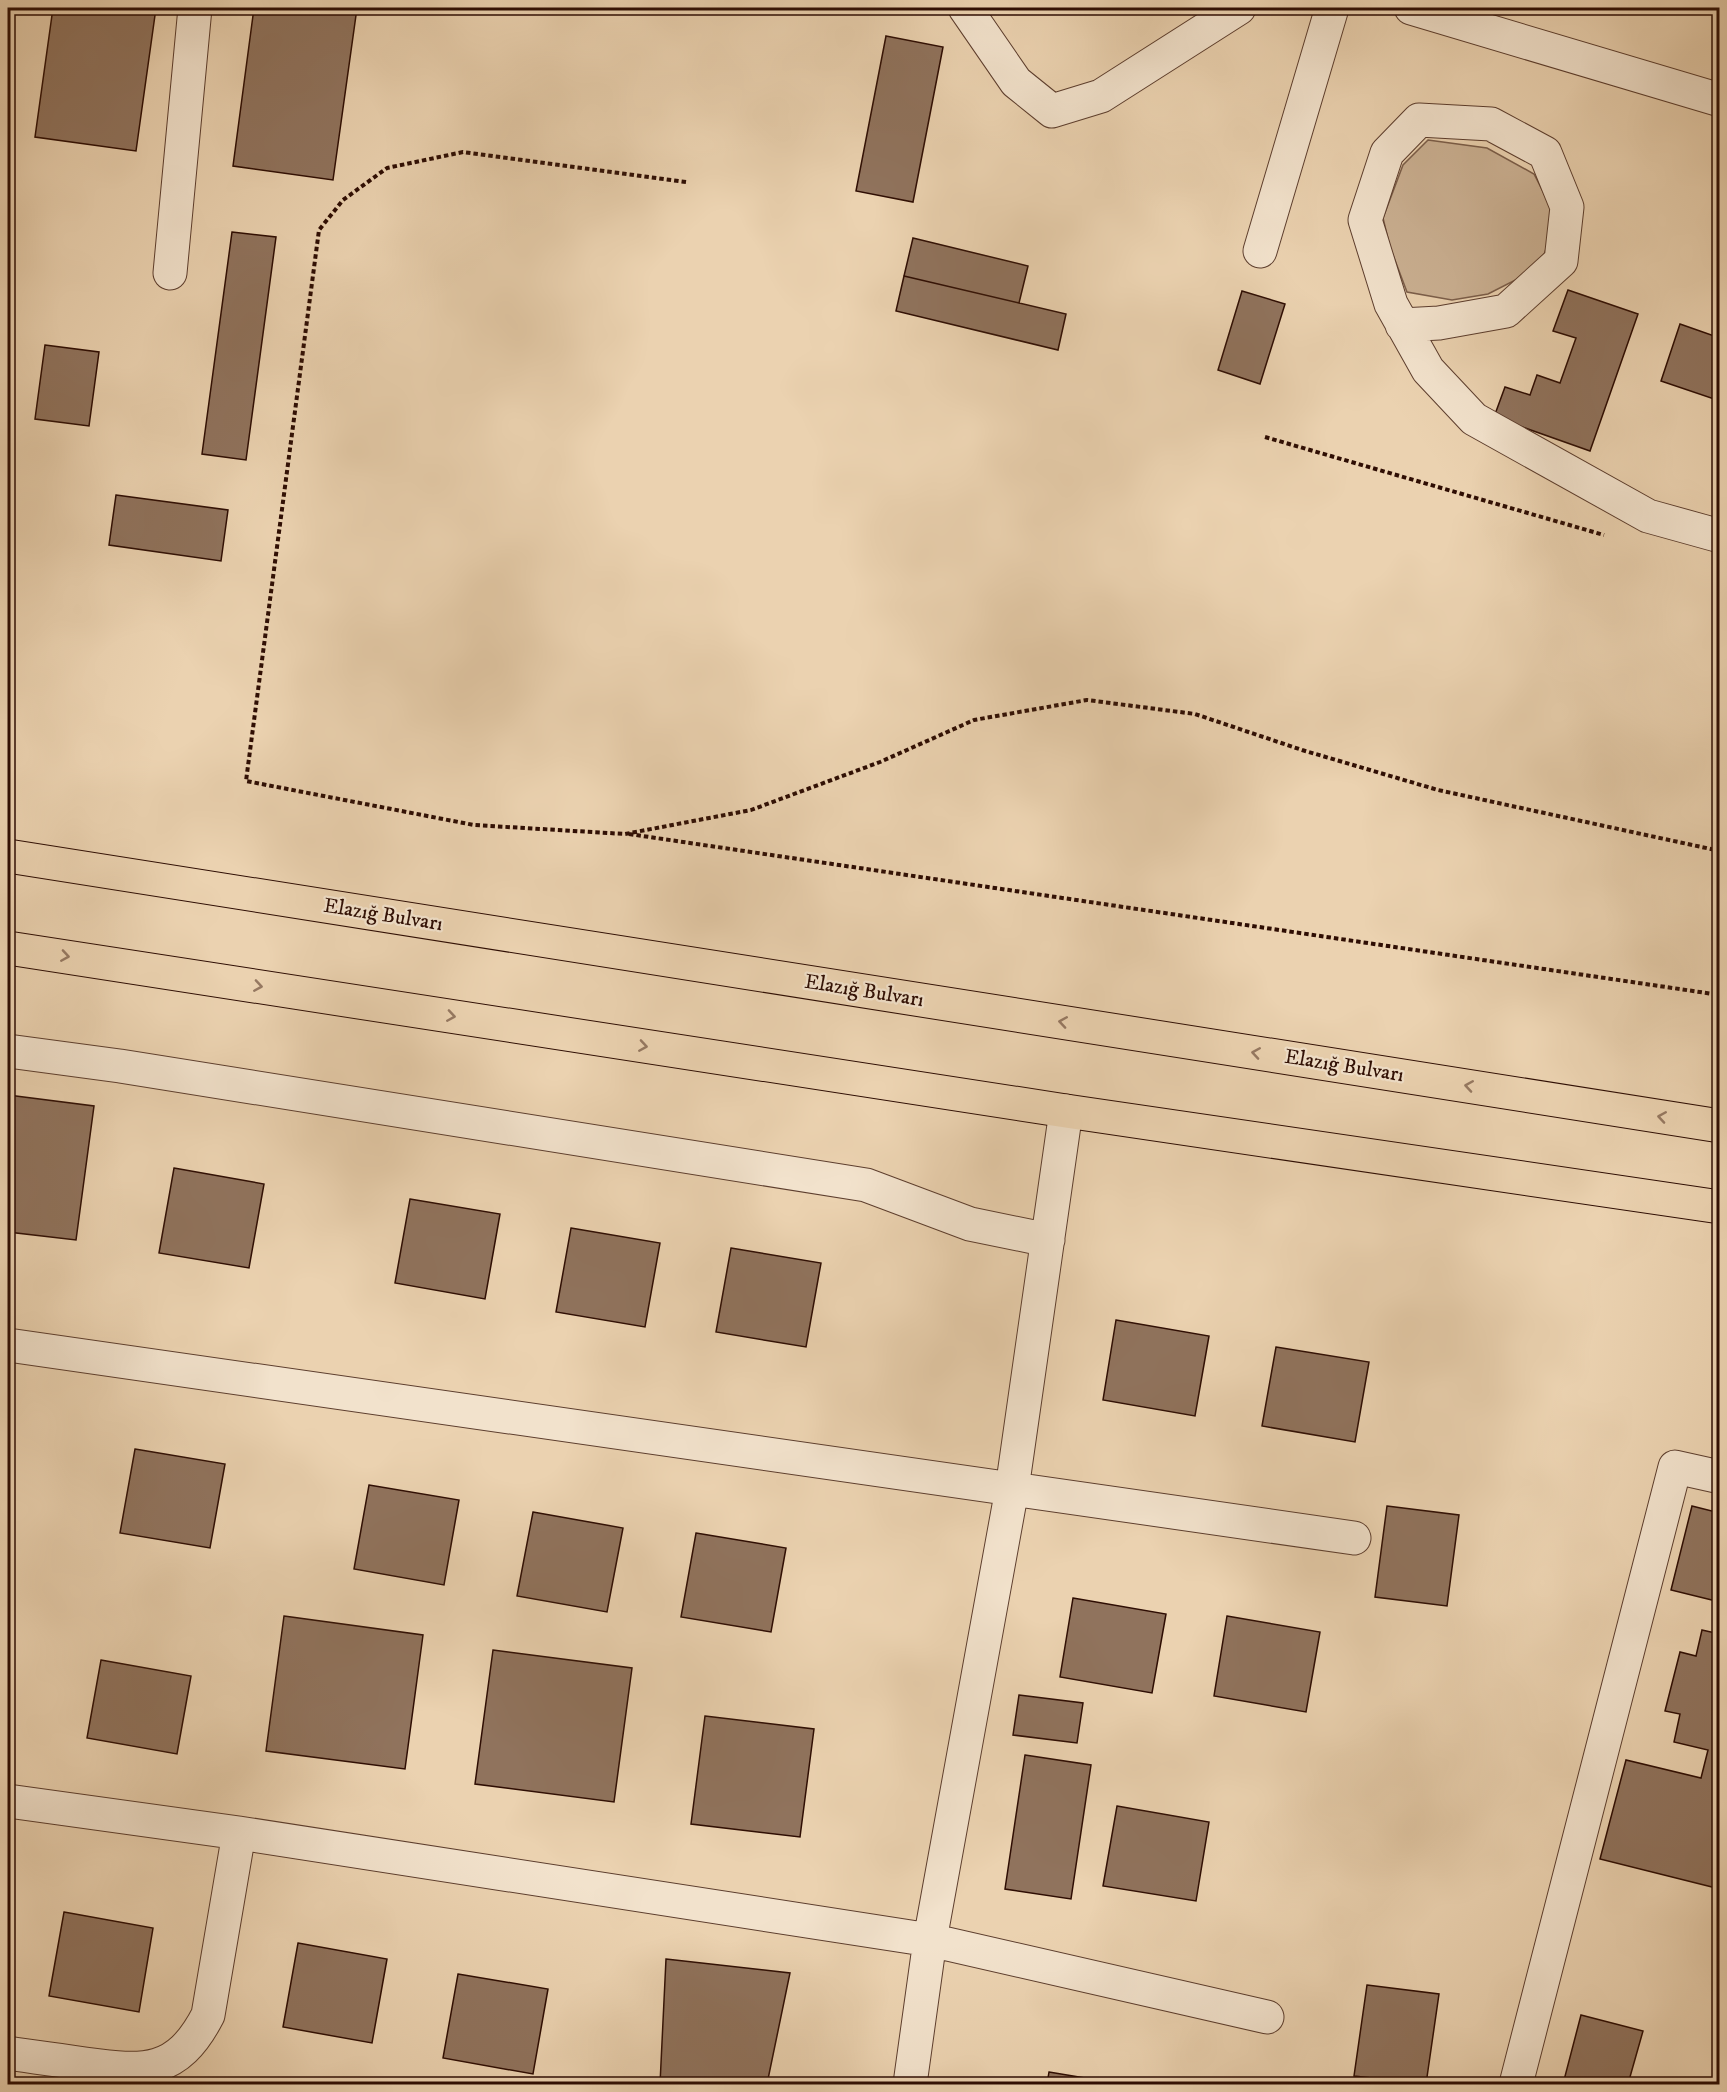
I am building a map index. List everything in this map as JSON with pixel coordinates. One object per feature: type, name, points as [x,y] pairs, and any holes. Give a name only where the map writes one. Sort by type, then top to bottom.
[{"type":"main road","name":"Elazığ Bulvarı","points":[[8,856],[1719,1126]]},
{"type":"main road","points":[[8,948],[1066,1111],[1719,1207]]},
{"type":"lane","points":[[170,273],[195,8]]},
{"type":"lane","points":[[965,8],[1016,82],[1052,111],[1101,96],[1239,8]]},
{"type":"lane","points":[[1260,251],[1332,8]]},
{"type":"lane","points":[[1411,8],[1719,100]]},
{"type":"lane","points":[[1402,325],[1439,323],[1506,311],[1561,261],[1567,207],[1545,153],[1491,124],[1419,120],[1387,153],[1365,220],[1391,304],[1402,325],[1428,370],[1474,419],[1648,516],[1719,536]]},
{"type":"lane","points":[[8,1051],[132,1068],[866,1185],[970,1224],[1048,1240]]},
{"type":"lane","points":[[910,2085],[930,1940],[1012,1489],[1066,1111]]},
{"type":"lane","points":[[8,1345],[1354,1538]]},
{"type":"lane","points":[[1516,2085],[1675,1467],[1719,1477]]},
{"type":"lane","points":[[8,1802],[239,1833],[930,1940],[1267,2017]]},
{"type":"lane","points":[[8,2053],[128,2070],[149,2068],[169,2060],[186,2049],[199,2033],[208,2015],[239,1833]]},
{"type":"path","points":[[686,182],[463,152],[387,168],[343,200],[319,230],[246,781],[474,825],[625,834],[1719,995]]},
{"type":"path","points":[[1264,437],[1614,538]]},
{"type":"path","points":[[625,834],[751,810],[880,762],[974,720],[1087,700],[1195,714],[1302,750],[1438,790],[1719,851]]},
{"type":"shaded area","points":[[1428,140],[1487,148],[1534,174],[1557,219],[1539,268],[1488,294],[1452,300],[1407,292],[1390,247],[1383,218],[1403,165]]},
{"type":"building","points":[[53,8],[156,8],[136,151],[35,137]]},
{"type":"building","points":[[254,8],[357,8],[333,180],[233,166]]},
{"type":"building","points":[[886,36],[943,47],[913,202],[856,191]]},
{"type":"building","points":[[232,232],[276,237],[246,460],[202,454]]},
{"type":"building","points":[[913,238],[1028,266],[1019,303],[904,276]]},
{"type":"building","points":[[904,276],[1066,314],[1058,350],[896,311]]},
{"type":"building","points":[[1568,290],[1638,314],[1590,451],[1494,417],[1505,387],[1530,395],[1537,375],[1560,383],[1576,338],[1553,331]]},
{"type":"building","points":[[1242,291],[1285,304],[1260,384],[1218,370]]},
{"type":"building","points":[[1680,324],[1720,338],[1720,401],[1661,381]]},
{"type":"building","points":[[45,345],[99,352],[89,426],[35,419]]},
{"type":"building","points":[[116,495],[228,510],[221,561],[109,545]]},
{"type":"building","points":[[8,1095],[94,1106],[76,1240],[8,1232]]},
{"type":"building","points":[[174,1168],[264,1184],[249,1268],[159,1253]]},
{"type":"building","points":[[410,1199],[500,1214],[485,1299],[395,1283]]},
{"type":"building","points":[[571,1228],[660,1243],[645,1327],[556,1312]]},
{"type":"building","points":[[731,1248],[821,1263],[806,1347],[716,1332]]},
{"type":"building","points":[[1116,1320],[1209,1336],[1195,1416],[1103,1400]]},
{"type":"building","points":[[1276,1347],[1369,1362],[1355,1442],[1262,1426]]},
{"type":"building","points":[[135,1449],[225,1464],[210,1548],[120,1533]]},
{"type":"building","points":[[369,1485],[459,1500],[444,1585],[354,1569]]},
{"type":"building","points":[[1387,1506],[1459,1515],[1447,1606],[1375,1597]]},
{"type":"building","points":[[1692,1506],[1720,1513],[1720,1602],[1671,1590]]},
{"type":"building","points":[[533,1512],[623,1528],[607,1612],[517,1596]]},
{"type":"building","points":[[696,1533],[786,1548],[771,1632],[681,1617]]},
{"type":"building","points":[[1073,1598],[1166,1614],[1152,1693],[1060,1677]]},
{"type":"building","points":[[284,1616],[423,1635],[405,1769],[266,1751]]},
{"type":"building","points":[[1227,1616],[1320,1632],[1306,1712],[1214,1696]]},
{"type":"building","points":[[1702,1630],[1720,1634],[1720,1889],[1600,1859],[1626,1760],[1701,1778],[1708,1750],[1674,1742],[1680,1714],[1665,1711],[1680,1652],[1696,1656]]},
{"type":"building","points":[[493,1650],[632,1668],[614,1802],[475,1784]]},
{"type":"building","points":[[101,1660],[191,1676],[177,1754],[87,1738]]},
{"type":"building","points":[[1019,1695],[1083,1703],[1077,1743],[1013,1735]]},
{"type":"building","points":[[705,1716],[814,1729],[800,1837],[691,1824]]},
{"type":"building","points":[[1025,1755],[1091,1765],[1071,1899],[1005,1889]]},
{"type":"building","points":[[1117,1806],[1209,1822],[1196,1901],[1103,1886]]},
{"type":"building","points":[[64,1912],[153,1928],[139,2012],[49,1996]]},
{"type":"building","points":[[298,1943],[387,1959],[372,2043],[283,2027]]},
{"type":"building","points":[[666,1959],[790,1973],[767,2084],[660,2084]]},
{"type":"building","points":[[458,1974],[548,1989],[533,2074],[443,2058]]},
{"type":"building","points":[[1367,1985],[1439,1994],[1426,2084],[1354,2076]]},
{"type":"building","points":[[1581,2015],[1643,2031],[1628,2084],[1563,2084]]},
{"type":"building","points":[[1049,2072],[1121,2084],[1047,2084]]}]
